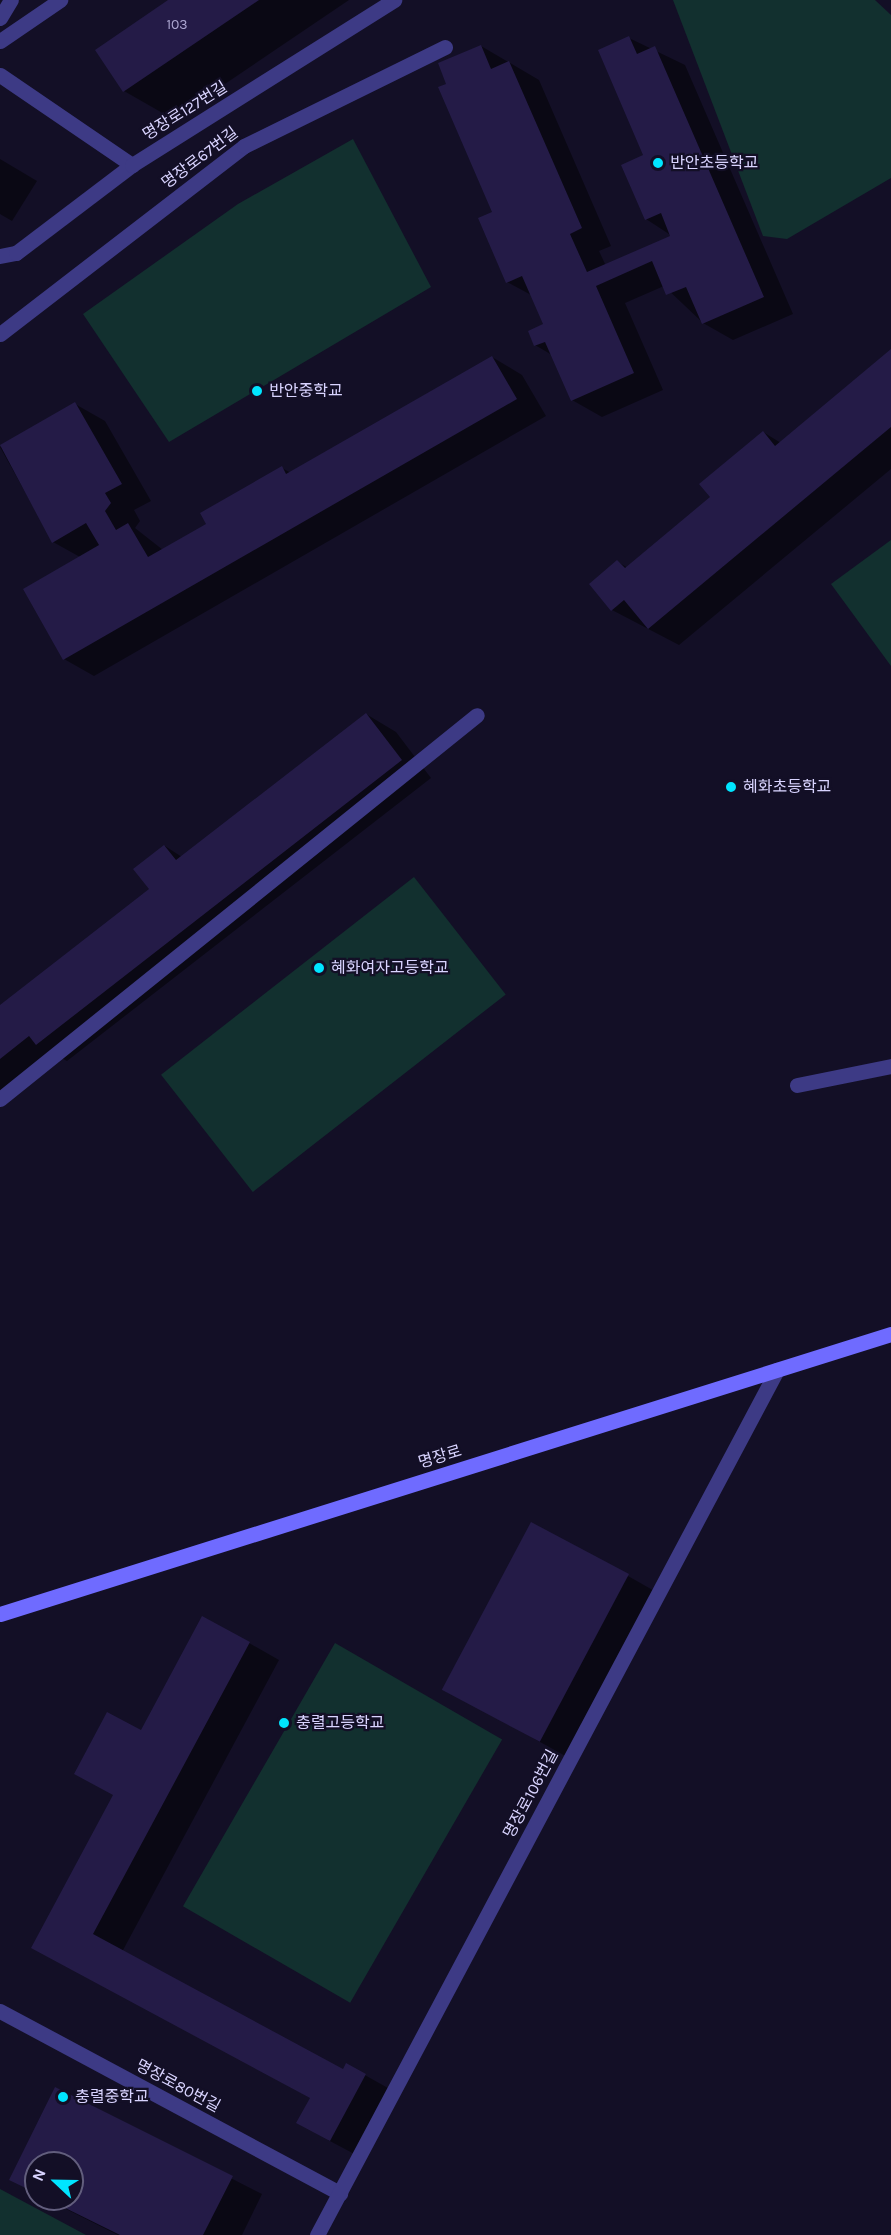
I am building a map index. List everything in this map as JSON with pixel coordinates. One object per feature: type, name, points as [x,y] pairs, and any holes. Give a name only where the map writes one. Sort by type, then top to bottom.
[{"type":"main road","name":"명장로","points":[[0,1614],[891,1334]]},
{"type":"street","points":[[0,18],[11,0]]},
{"type":"street","points":[[0,41],[60,0]]},
{"type":"street","name":"명장로127번길","points":[[0,256],[16,253],[132,165],[394,0]]},
{"type":"street","name":"명장로67번길","points":[[0,334],[244,146],[445,47]]},
{"type":"street","points":[[0,75],[132,165]]},
{"type":"street","points":[[0,1100],[477,715]]},
{"type":"street","points":[[797,1085],[891,1066]]},
{"type":"street","name":"명장로106번길","points":[[317,2235],[777,1370]]},
{"type":"street","name":"명장로80번길","points":[[0,2011],[340,2193]]},
{"type":"green space","points":[[673,0],[875,0],[891,15],[891,178],[787,239],[763,236]]},
{"type":"green space","points":[[353,139],[431,287],[169,442],[83,314],[238,204]]},
{"type":"green space","points":[[891,540],[891,666],[831,584]]},
{"type":"green space","points":[[414,877],[506,994],[253,1192],[161,1075]]},
{"type":"green space","points":[[335,1643],[502,1740],[350,2003],[183,1906]]},
{"type":"green space","points":[[0,2189],[24,2202],[24,2211],[41,2211],[86,2235],[0,2235]]},
{"type":"building","points":[[168,0],[259,0],[123,92],[95,50]]},
{"type":"building","points":[[629,36],[637,54],[655,46],[764,297],[702,324],[686,287],[666,295],[652,261],[596,286],[634,373],[571,401],[545,342],[534,346],[528,331],[543,324],[522,276],[506,283],[478,218],[492,212],[438,87],[446,84],[438,63],[481,45],[491,69],[509,61],[582,228],[570,234],[587,272],[670,236],[661,213],[645,220],[621,165],[643,155],[598,50]]},
{"type":"building","points":[[891,349],[891,427],[648,629],[624,600],[611,611],[589,584],[617,560],[625,568],[710,497],[699,484],[763,431],[775,446]]},
{"type":"building","points":[[492,356],[517,399],[63,660],[23,589],[99,545],[86,523],[52,543],[0,445],[75,402],[122,484],[105,493],[111,503],[105,511],[116,530],[128,523],[148,557],[206,524],[200,513],[282,466],[286,474]]},
{"type":"building","points":[[366,713],[402,760],[36,1045],[29,1036],[0,1059],[0,1005],[149,889],[133,869],[164,845],[176,860]]},
{"type":"building","points":[[531,1522],[629,1574],[540,1742],[442,1690]]},
{"type":"building","points":[[202,1616],[250,1642],[93,1934],[343,2069],[346,2063],[366,2074],[330,2141],[296,2123],[310,2098],[31,1948],[113,1795],[74,1774],[107,1712],[141,1730]]},
{"type":"building","points":[[55,2087],[233,2176],[203,2235],[120,2235],[71,2211],[84,2211],[84,2151],[24,2151],[24,2187],[9,2180]]},
{"type":"place","name":"반안초등학교","points":[[658,163]]},
{"type":"place","name":"반안중학교","points":[[257,391]]},
{"type":"place","name":"혜화초등학교","points":[[731,787]]},
{"type":"place","name":"혜화여자고등학교","points":[[319,968]]},
{"type":"place","name":"충렬고등학교","points":[[284,1723]]},
{"type":"place","name":"충렬중학교","points":[[63,2097]]}]
